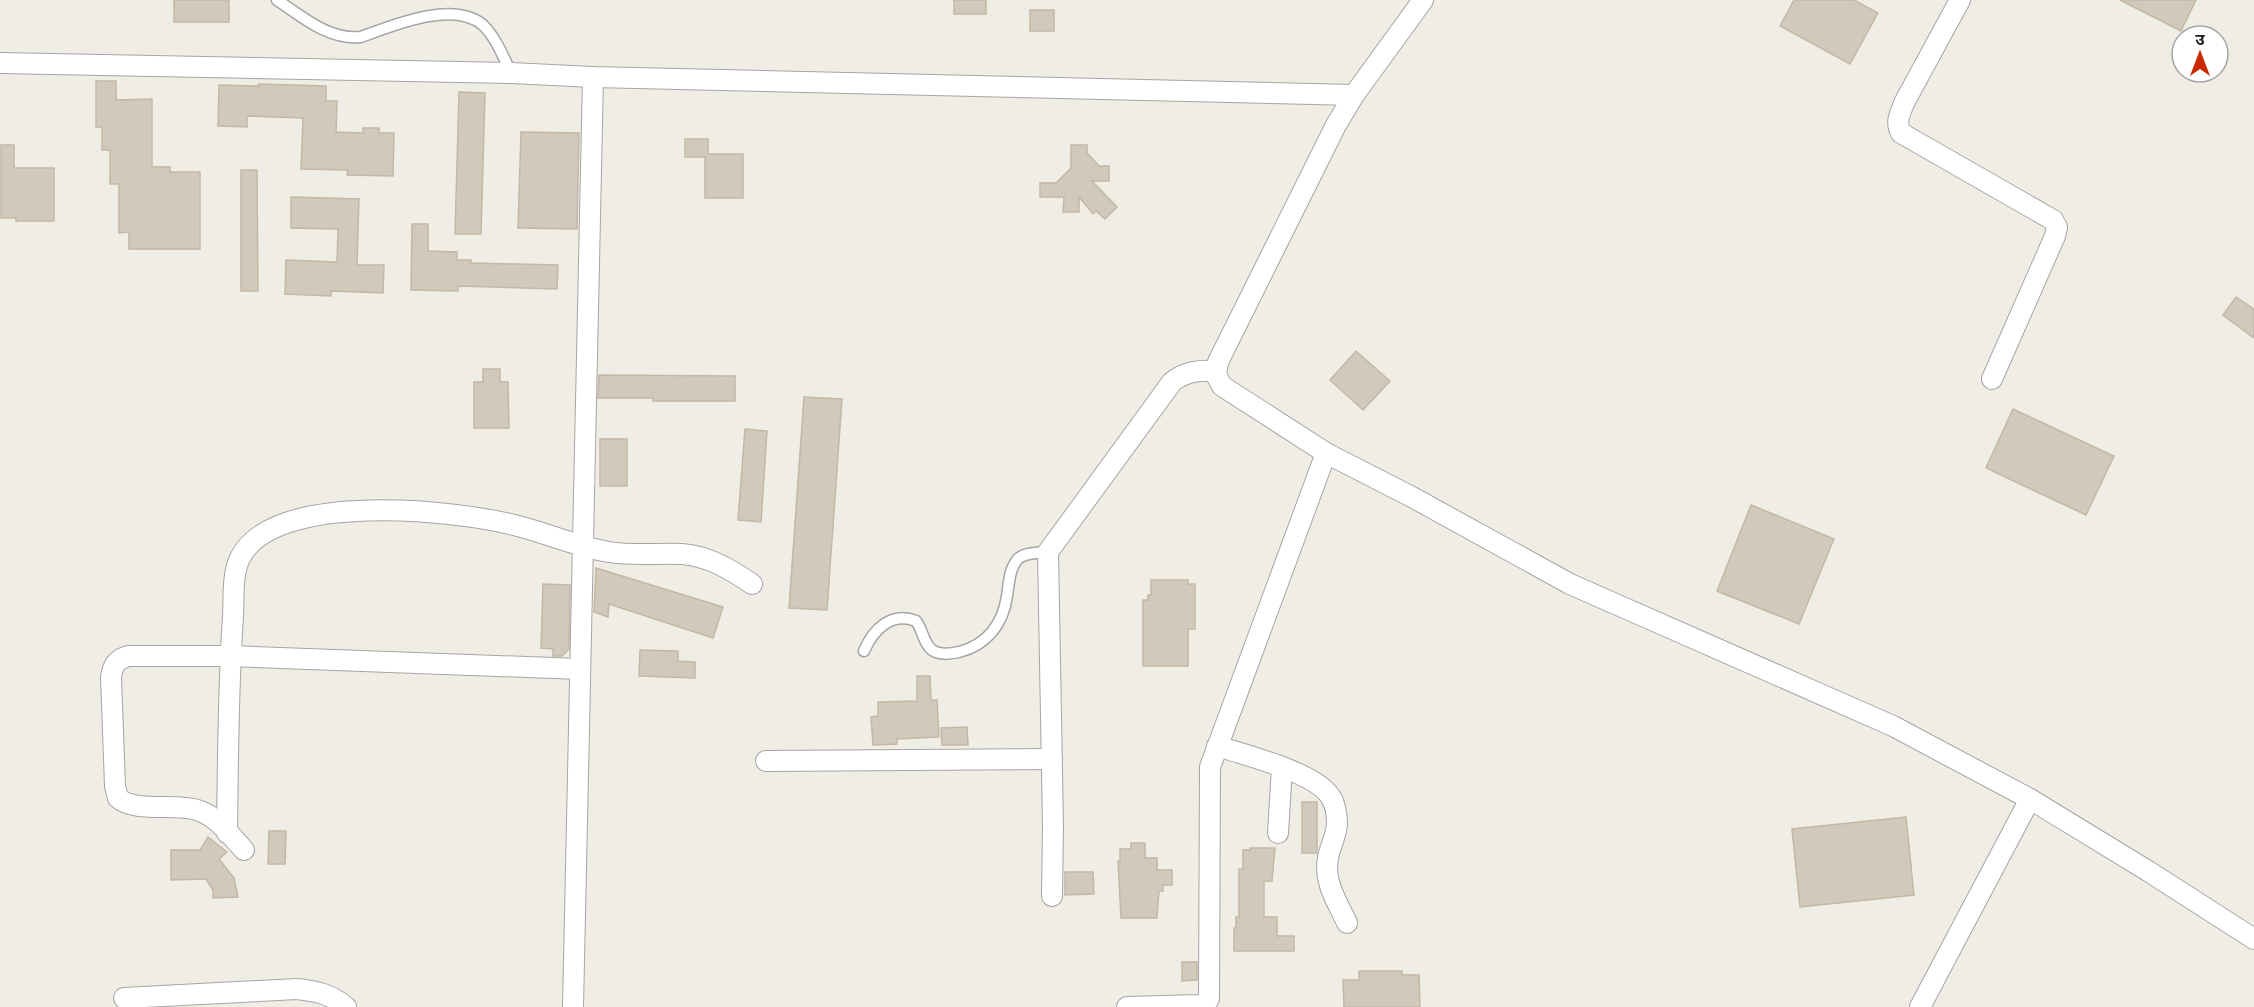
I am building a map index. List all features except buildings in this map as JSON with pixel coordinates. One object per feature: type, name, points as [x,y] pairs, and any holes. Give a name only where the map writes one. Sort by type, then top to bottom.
[{"type":"street","points":[[1423,0],[1353,95],[1218,362],[1216,371],[1222,386],[1326,453],[1412,497],[1570,584],[1893,726],[2030,799],[2254,939]]},
{"type":"street","points":[[1960,0],[1904,103],[1898,119],[1899,128],[1902,133],[2053,220],[2057,227],[1992,379]]},
{"type":"street","points":[[0,63],[511,73],[593,77],[1353,95]]},
{"type":"street","points":[[573,1007],[593,77]]},
{"type":"street","points":[[1052,896],[1048,552],[1172,382],[1189,372],[1216,371]]},
{"type":"street","points":[[1127,1007],[1199,1005],[1206,1003],[1209,999],[1210,767],[1326,453]]},
{"type":"street","points":[[227,833],[230,656],[236,572],[240,558],[249,544],[265,531],[285,522],[331,513],[399,511],[466,515],[518,526],[584,546],[623,553],[683,554],[697,557],[717,563],[752,584]]},
{"type":"street","points":[[244,850],[207,814],[198,810],[182,807],[129,805],[118,798],[115,786],[111,677],[115,663],[128,656],[230,656],[580,669]]},
{"type":"street","points":[[1217,746],[1282,767],[1314,782],[1330,796],[1335,807],[1337,826],[1328,858],[1327,871],[1329,885],[1347,923]]},
{"type":"street","points":[[766,761],[1052,759]]},
{"type":"street","points":[[1278,833],[1282,767]]},
{"type":"street","points":[[1920,1007],[2030,799]]},
{"type":"street","points":[[124,998],[297,989],[332,996],[346,1007]]},
{"type":"lane","points":[[277,0],[331,33],[354,38],[435,12],[475,18],[490,33],[511,73]]},
{"type":"lane","points":[[864,651],[877,629],[885,623],[902,618],[916,621],[927,644],[934,651],[944,654],[956,653],[979,644],[991,635],[1000,621],[1010,576],[1016,561],[1025,554],[1048,552]]}]
